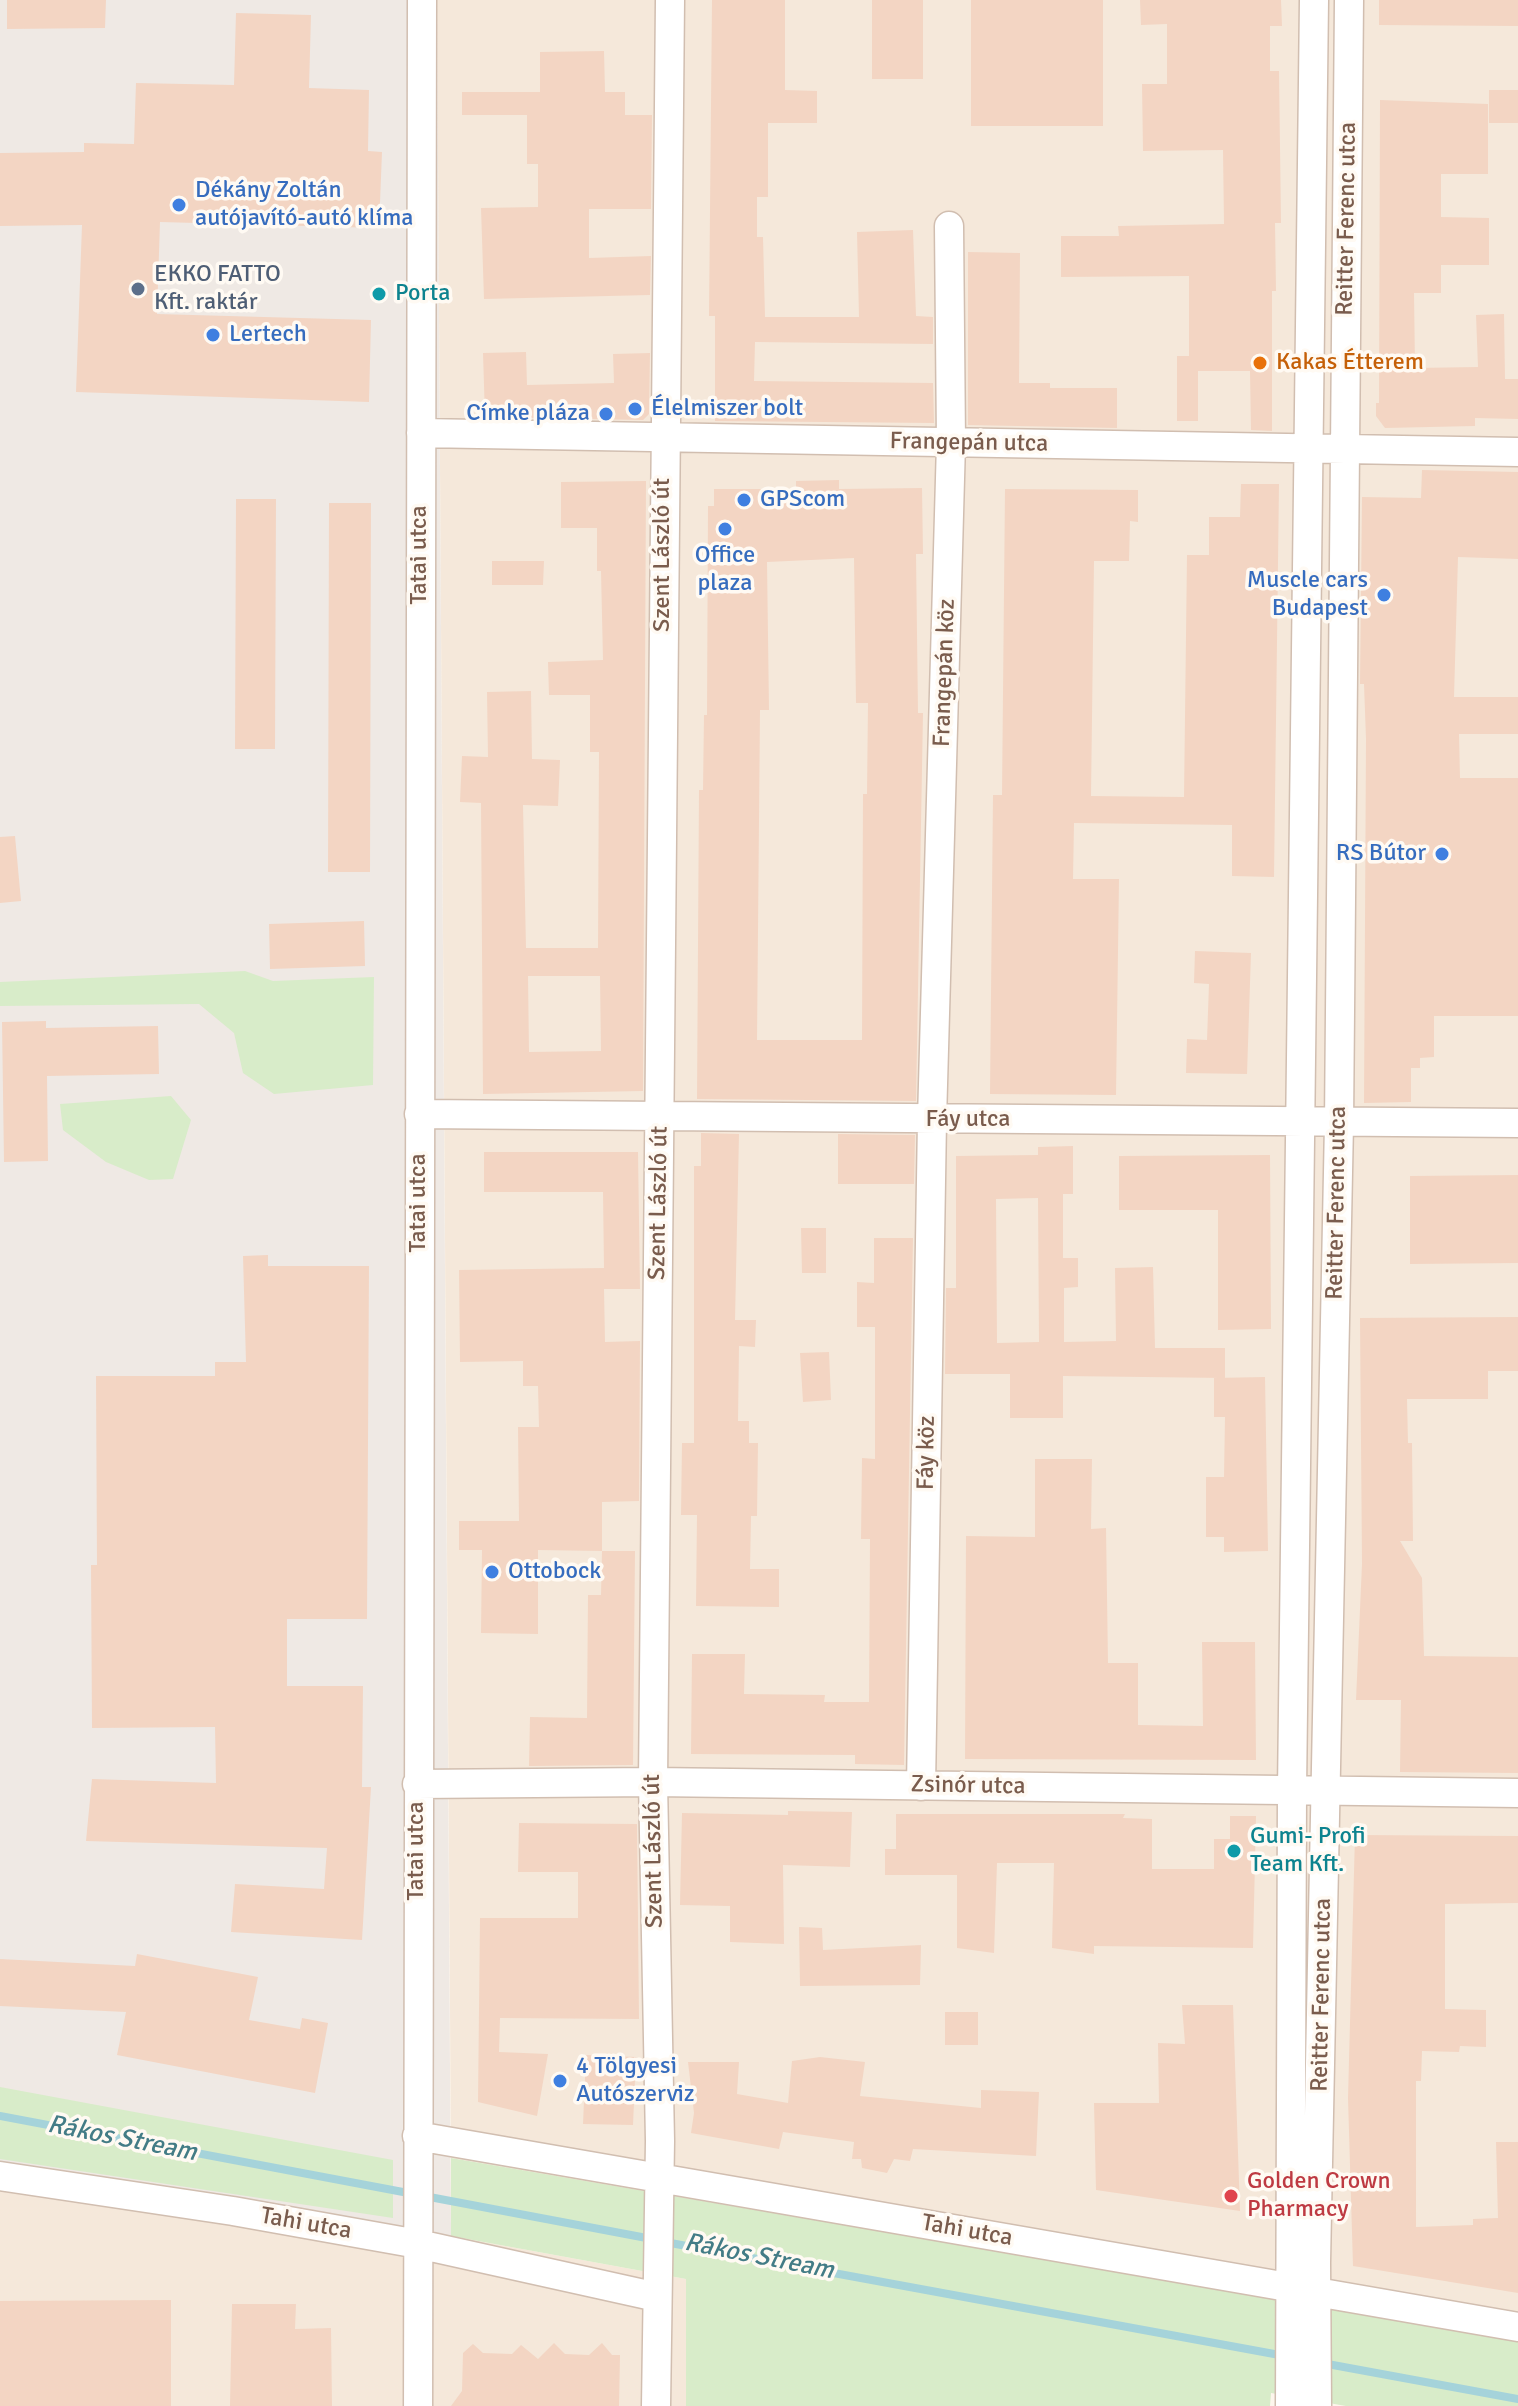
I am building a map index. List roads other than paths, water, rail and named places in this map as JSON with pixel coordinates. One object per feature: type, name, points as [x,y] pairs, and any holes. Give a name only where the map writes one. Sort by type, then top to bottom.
[{"type":"street","name":"Tatai utca","points":[[418,2406],[422,0]]},
{"type":"street","name":"Szent László út","points":[[656,2406],[659,2188],[653,1782],[670,0]]},
{"type":"street","name":"Reitter Ferenc utca","points":[[1314,0],[1292,1790],[1304,2302],[1317,2406]]},
{"type":"street","name":"Reitter Ferenc utca","points":[[1290,2406],[1304,2302],[1327,1790],[1339,1123],[1349,0]]},
{"type":"street","name":"Frangepán köz","points":[[932,1120],[951,443],[949,226]]},
{"type":"street","name":"Frangepán utca","points":[[421,433],[1518,452]]},
{"type":"street","points":[[1306,738],[1342,739]]},
{"type":"street","name":"Fáy utca","points":[[419,1114],[1518,1123]]},
{"type":"street","name":"Fáy köz","points":[[921,1786],[932,1120]]},
{"type":"street","name":"Zsinór utca","points":[[417,1784],[653,1782],[1518,1793]]},
{"type":"street","name":"Tahi utca","points":[[417,2148],[1304,2302],[1518,2327]]},
{"type":"street","name":"Tahi utca","points":[[0,2176],[233,2211],[418,2244],[657,2297]]},
{"type":"waterway","name":"Rákos Stream","points":[[0,2116],[652,2239]]},
{"type":"waterway","name":"Rákos Stream","points":[[665,2242],[1285,2356]]},
{"type":"waterway","name":"Rákos Stream","points":[[1322,2363],[1518,2399]]},
{"type":"place","name":"Dékány Zoltán autójavító-autó klíma","points":[[179,205]]},
{"type":"place","name":"EKKO FATTO Kft. raktár","points":[[138,289]]},
{"type":"place","name":"Porta","points":[[379,294]]},
{"type":"place","name":"Lertech","points":[[213,335]]},
{"type":"place","name":"Kakas Étterem","points":[[1260,363]]},
{"type":"place","name":"Élelmiszer bolt","points":[[635,409]]},
{"type":"place","name":"Címke pláza","points":[[606,414]]},
{"type":"place","name":"GPScom","points":[[744,500]]},
{"type":"place","name":"Office plaza","points":[[725,529]]},
{"type":"place","name":"Muscle cars Budapest","points":[[1384,595]]},
{"type":"place","name":"RS Bútor","points":[[1442,854]]},
{"type":"place","name":"Ottobock","points":[[492,1572]]},
{"type":"place","name":"Gumi- Profi Team Kft.","points":[[1234,1851]]},
{"type":"place","name":"4 Tölgyesi Autószerviz","points":[[560,2081]]},
{"type":"place","name":"Golden Crown Pharmacy","points":[[1231,2196]]}]
